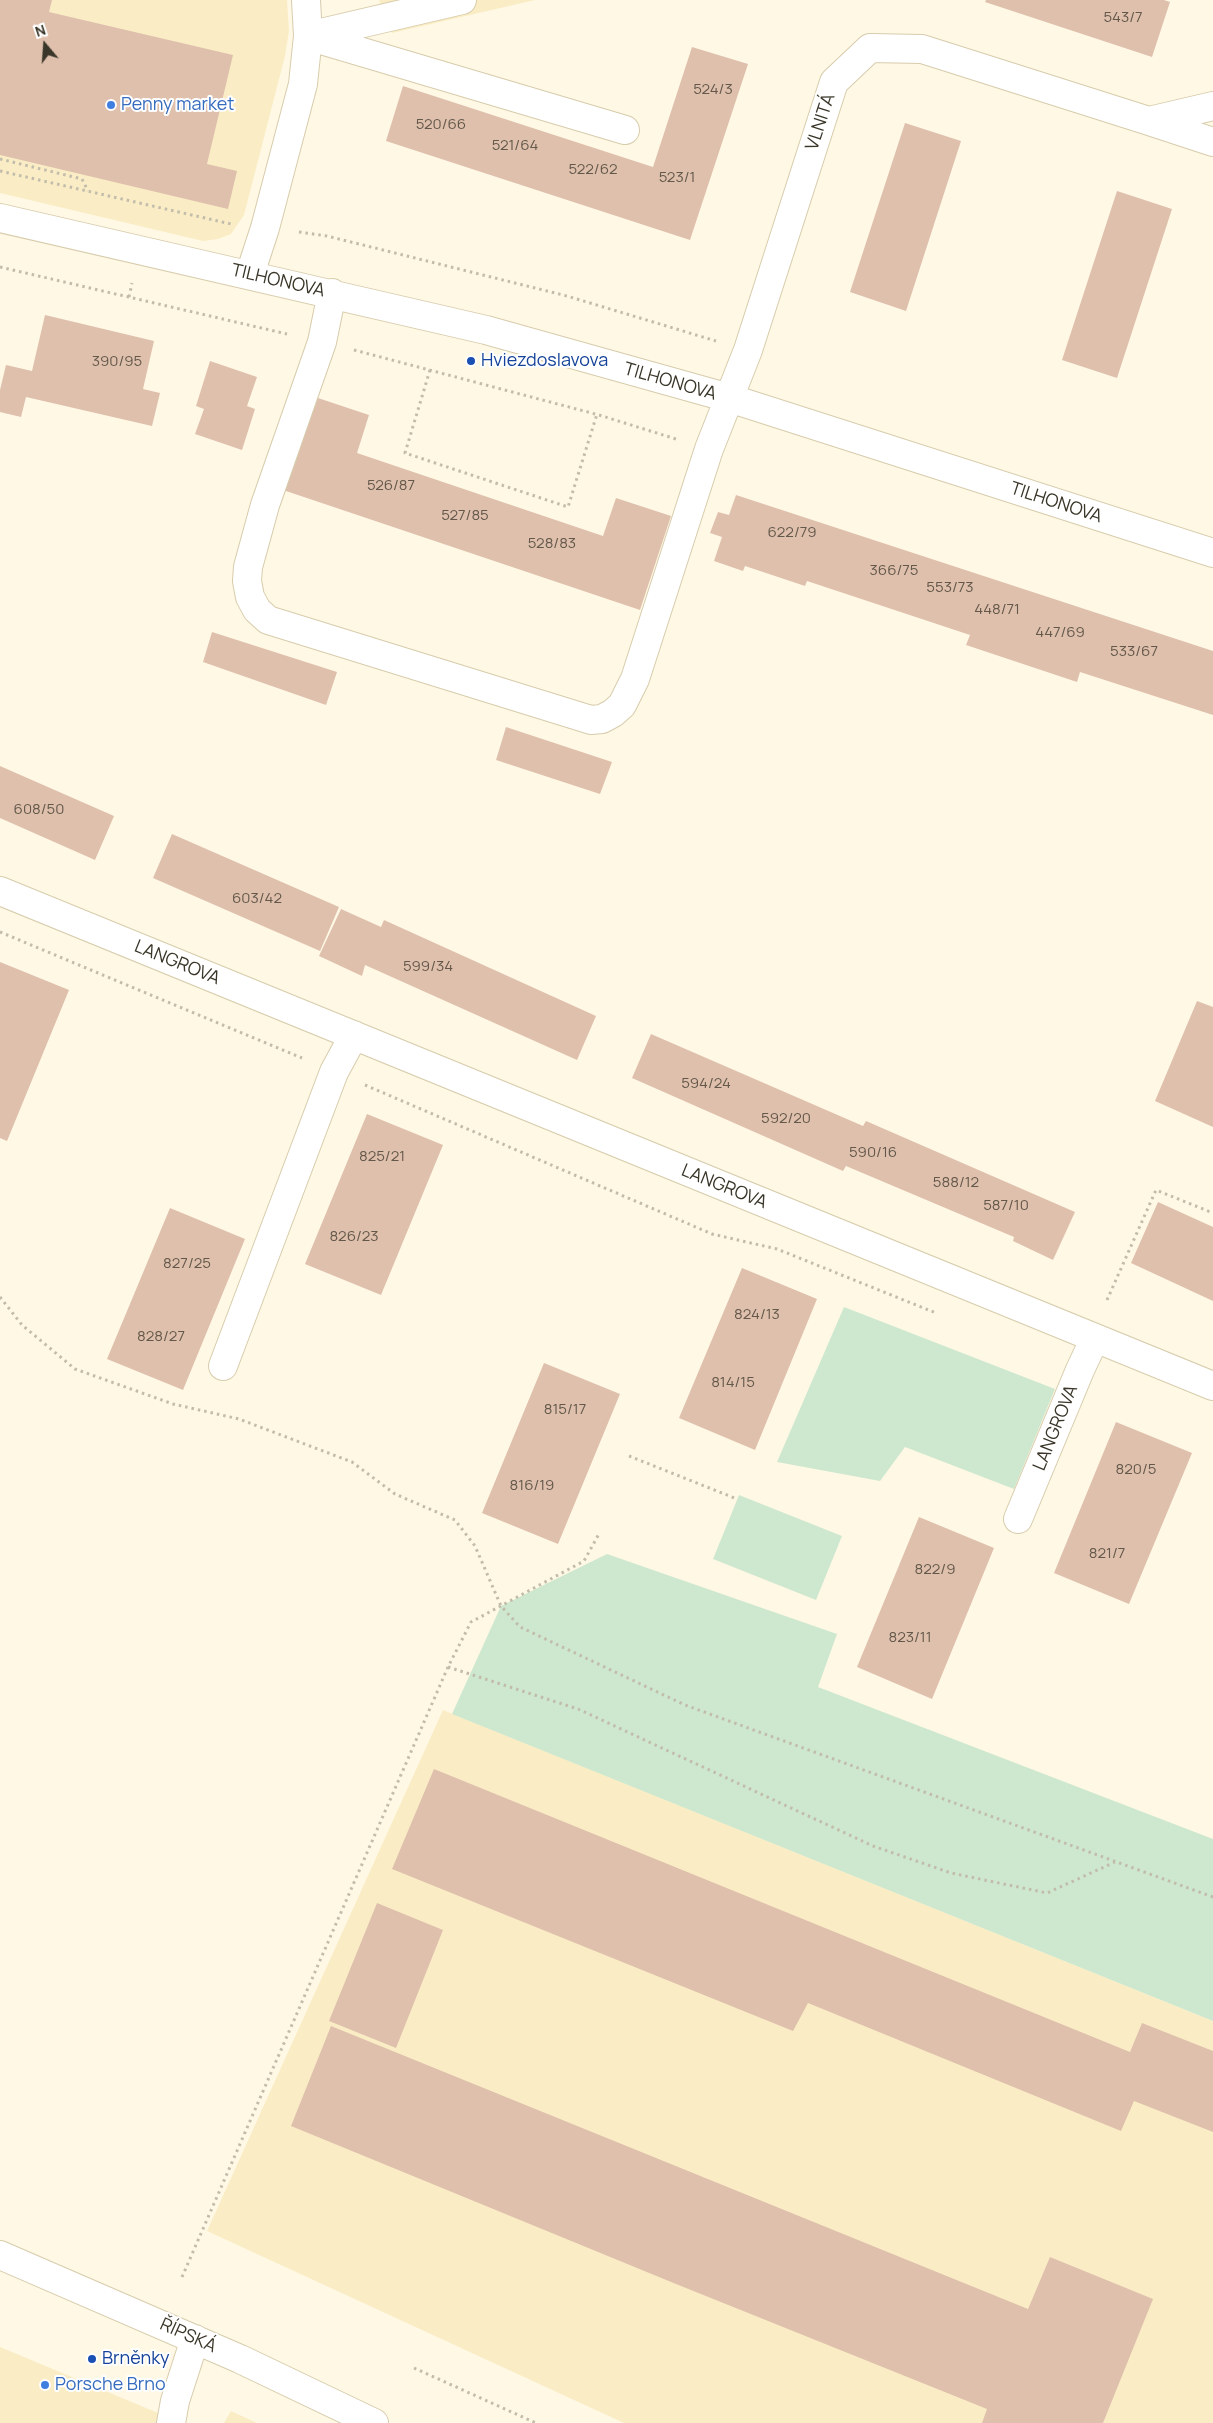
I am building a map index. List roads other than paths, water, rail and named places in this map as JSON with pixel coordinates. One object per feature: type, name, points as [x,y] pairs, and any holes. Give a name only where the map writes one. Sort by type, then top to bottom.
[{"type":"street","points":[[250,274],[265,228],[303,84],[308,36],[306,0]]},
{"type":"street","points":[[308,36],[462,0]]},
{"type":"street","points":[[308,36],[625,130]]},
{"type":"street","name":"VLNITÁ","points":[[332,294],[322,342],[265,505],[250,560],[246,581],[250,597],[257,610],[268,620],[591,720],[602,719],[622,705],[635,678],[710,450],[748,350],[834,82],[870,48],[922,49],[1213,142]]},
{"type":"street","points":[[1149,121],[1213,106]]},
{"type":"street","name":"TILHONOVA","points":[[0,218],[250,274],[486,330],[729,398],[1213,553]]},
{"type":"street","name":"LANGROVA","points":[[0,891],[1213,1386]]},
{"type":"street","points":[[223,1366],[334,1072],[354,1036]]},
{"type":"street","name":"LANGROVA","points":[[1018,1519],[1095,1338]]},
{"type":"street","name":"ŘÍPSKÁ","points":[[0,2255],[195,2339],[374,2423]]},
{"type":"street","points":[[171,2423],[175,2401],[195,2339]]},
{"type":"place","name":"Penny market","points":[[111,105]]},
{"type":"place","name":"Hviezdoslavova","points":[[471,361]]},
{"type":"place","name":"Brněnky","points":[[92,2359]]},
{"type":"place","name":"Porsche Brno","points":[[45,2385]]}]
